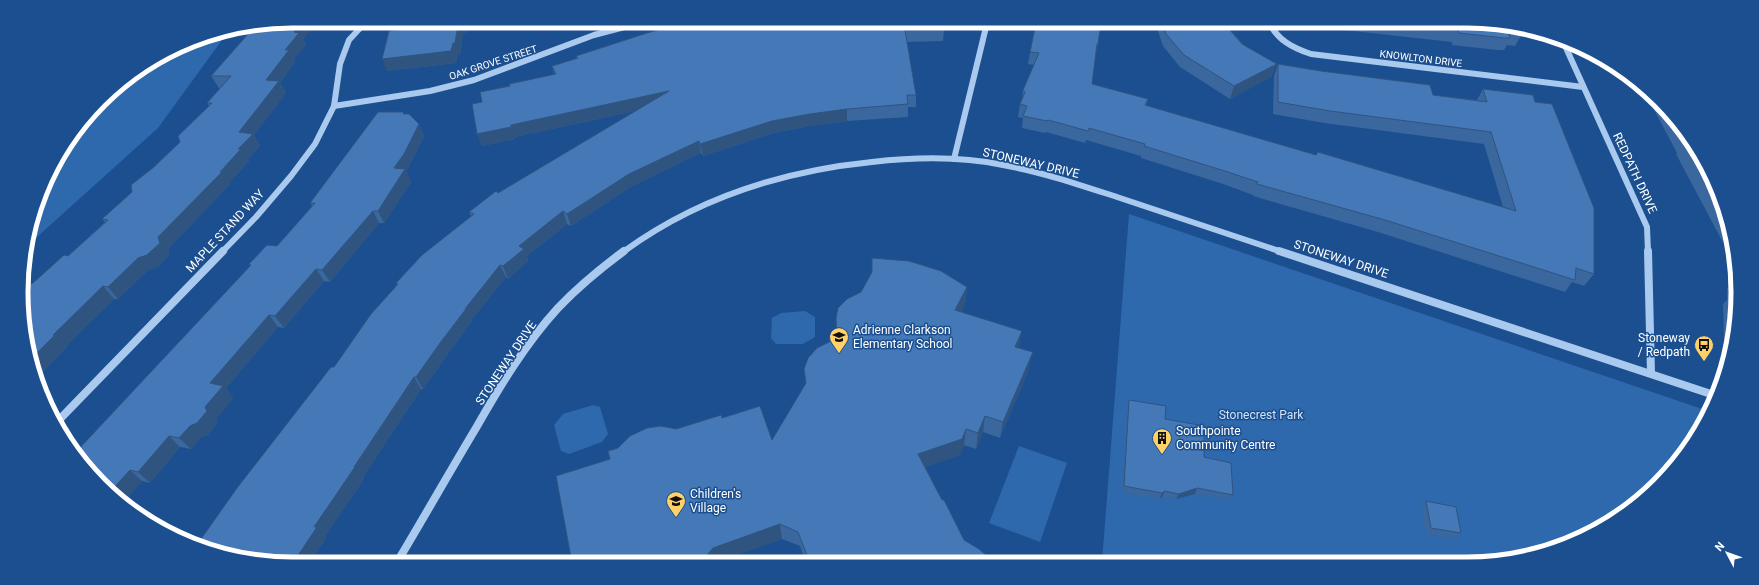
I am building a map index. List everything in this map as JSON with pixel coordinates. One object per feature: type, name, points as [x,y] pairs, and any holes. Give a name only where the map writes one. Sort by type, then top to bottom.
[{"type":"street","name":"MAPLE STAND WAY","points":[[60,419],[256,217],[291,176],[315,144],[334,106],[340,64],[350,40],[360,28]]},
{"type":"street","name":"OAK GROVE STREET","points":[[334,106],[430,91],[474,80],[594,35],[618,28]]},
{"type":"street","points":[[954,158],[986,28]]},
{"type":"street","name":"KNOWLTON DRIVE","points":[[1272,28],[1280,39],[1297,50],[1311,54],[1583,87]]},
{"type":"street","name":"REDPATH DRIVE","points":[[1566,47],[1647,227],[1652,374]]},
{"type":"street","name":"STONEWAY DRIVE","points":[[400,557],[509,372],[538,331],[572,294],[614,258],[641,238],[681,214],[724,195],[766,180],[849,162],[954,158],[990,163],[1073,184],[1551,339],[1711,394]]},
{"type":"green space","points":[[224,37],[158,128],[33,240],[42,207],[63,160],[83,131],[105,105],[131,83],[160,63],[191,48]]},
{"type":"green space","name":"Stonecrest Park","points":[[1129,214],[1704,410],[1696,425],[1676,454],[1654,480],[1628,502],[1599,522],[1583,530],[1552,543],[1535,548],[1501,555],[1466,557],[1102,557]]},
{"type":"green space","points":[[805,311],[815,317],[815,337],[803,344],[776,344],[771,338],[772,318],[781,313]]},
{"type":"green space","points":[[593,405],[600,407],[608,434],[602,442],[569,454],[561,451],[554,425],[563,414]]},
{"type":"green space","points":[[1019,446],[1067,463],[1040,542],[989,523]]},
{"type":"building","points":[[297,28],[294,32],[299,33],[285,50],[289,50],[266,80],[279,81],[239,132],[253,134],[238,149],[241,149],[220,172],[222,172],[158,237],[160,243],[147,255],[138,258],[108,287],[103,286],[53,335],[55,335],[35,355],[30,327],[28,285],[33,283],[64,255],[68,256],[108,220],[102,219],[132,192],[131,185],[154,167],[180,142],[178,136],[212,103],[207,103],[231,76],[211,76],[250,31]]},
{"type":"building","points":[[458,28],[455,43],[453,43],[451,51],[382,59],[389,31],[400,29]]},
{"type":"building","points":[[665,28],[944,28],[944,30],[905,30],[916,95],[907,95],[908,104],[847,109],[810,114],[772,121],[700,144],[699,141],[629,174],[567,214],[563,211],[519,246],[524,249],[503,266],[500,265],[465,309],[416,377],[414,377],[314,527],[317,527],[297,557],[258,555],[224,548],[200,540],[237,488],[331,367],[334,367],[371,314],[398,284],[396,283],[422,255],[474,214],[469,212],[496,191],[498,193],[669,91],[511,125],[511,127],[477,134],[472,104],[482,102],[480,92],[556,74],[552,66],[578,58],[576,56]]},
{"type":"building","points":[[1035,28],[1100,28],[1092,84],[1148,99],[1145,105],[1316,155],[1318,152],[1516,211],[1491,132],[1330,111],[1278,102],[1278,64],[1430,85],[1433,95],[1487,102],[1483,89],[1533,95],[1535,102],[1552,104],[1594,208],[1594,274],[1576,268],[1575,280],[1385,220],[1257,184],[1258,182],[1144,146],[1145,144],[1089,128],[1088,131],[1048,120],[1023,116],[1027,106],[1020,104],[1025,92],[1023,90],[1039,53],[1030,52]]},
{"type":"building","points":[[1164,28],[1229,28],[1242,44],[1277,64],[1234,86],[1184,55],[1166,34]]},
{"type":"building","points":[[1440,28],[1501,30],[1522,34],[1508,32],[1510,38],[1504,38],[1459,33],[1458,30]]},
{"type":"building","points":[[378,112],[404,112],[403,114],[409,114],[419,124],[404,154],[394,168],[405,169],[378,211],[373,211],[322,270],[316,269],[275,316],[269,315],[210,383],[223,386],[205,407],[207,411],[197,423],[190,426],[179,438],[169,436],[138,472],[130,470],[114,488],[105,480],[79,448],[251,265],[249,264],[267,245],[277,246],[315,203],[310,203]]},
{"type":"building","points":[[872,258],[909,261],[941,271],[967,287],[955,310],[1022,331],[1015,347],[1033,352],[1003,422],[985,416],[978,433],[966,429],[962,439],[918,454],[942,500],[944,500],[964,540],[979,549],[987,557],[808,557],[798,532],[780,524],[713,548],[705,557],[571,557],[556,476],[610,459],[608,451],[618,448],[630,436],[647,428],[661,426],[676,429],[721,415],[722,418],[760,406],[772,440],[806,383],[804,369],[808,358],[817,348],[837,338],[836,318],[838,308],[847,299],[861,292],[872,272]]},
{"type":"building","name":"Southpointe Community Centre","points":[[1129,400],[1166,406],[1165,419],[1204,426],[1204,457],[1231,463],[1233,495],[1197,488],[1179,494],[1165,491],[1162,493],[1124,486]]},
{"type":"building","points":[[1426,501],[1456,507],[1461,533],[1431,528]]},
{"type":"place","name":"Adrienne Clarkson Elementary School","points":[[839,354]]},
{"type":"place","name":"Stoneway / Redpath","points":[[1704,362]]},
{"type":"place","name":"Southpointe Community Centre","points":[[1162,455]]},
{"type":"place","name":"Children's Village","points":[[676,518]]}]
